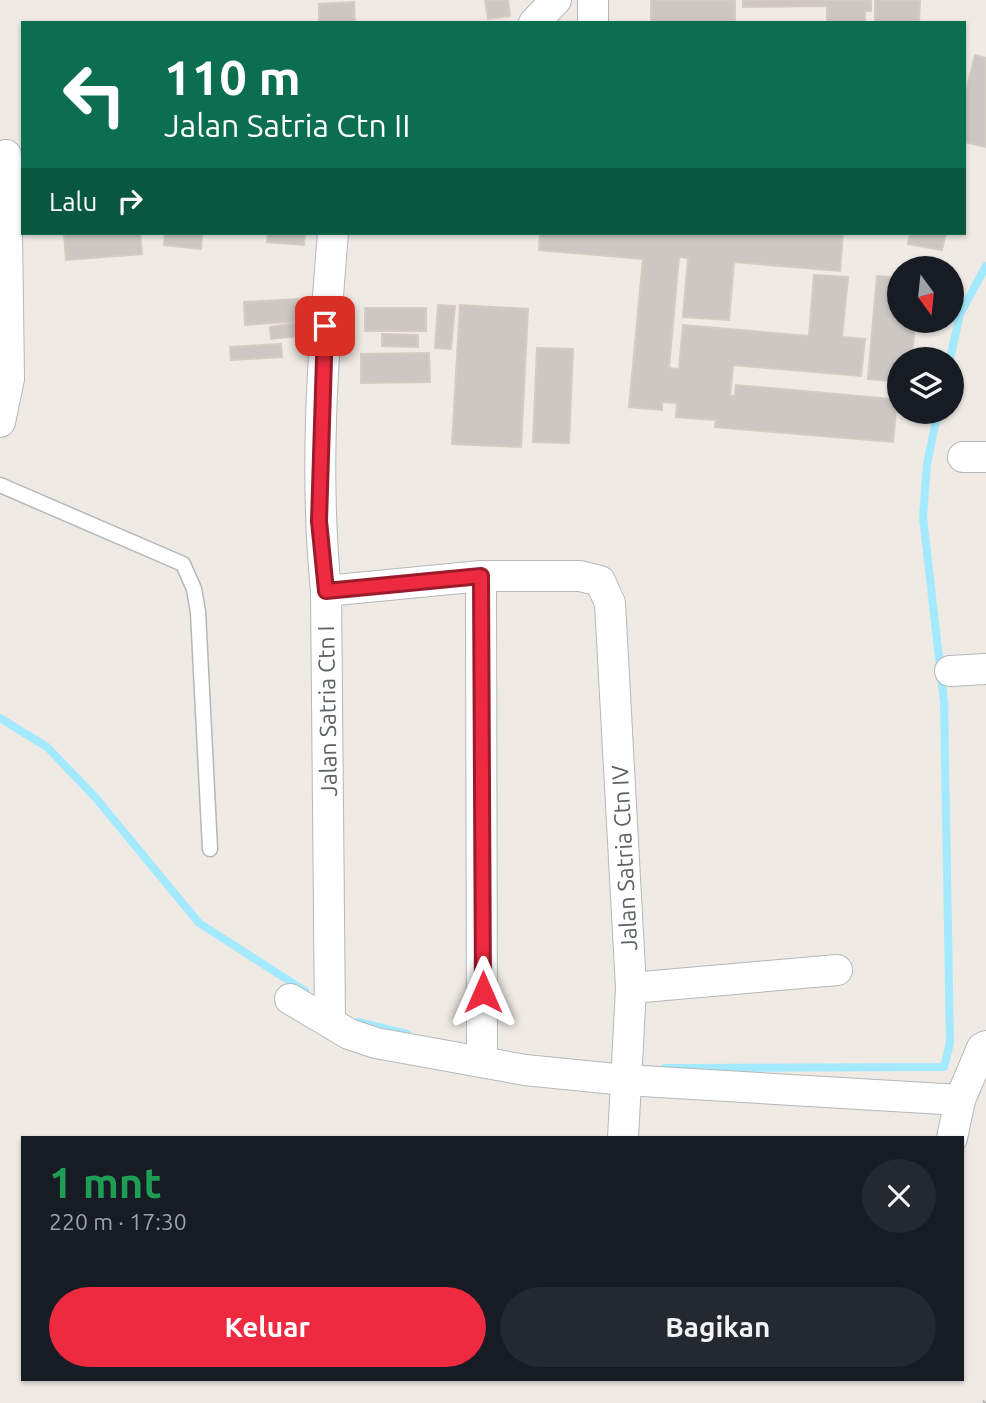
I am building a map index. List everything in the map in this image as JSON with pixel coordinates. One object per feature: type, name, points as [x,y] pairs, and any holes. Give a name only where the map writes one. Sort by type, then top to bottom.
[{"type":"street","points":[[536,21],[556,0]]},
{"type":"street","points":[[593,0],[593,21]]},
{"type":"street","points":[[0,422],[9,379],[10,153]]},
{"type":"street","name":"Jalan Satria Ctn I","points":[[330,1011],[326,591],[319,521],[319,447],[323,350],[333,235]]},
{"type":"street","points":[[326,591],[481,576],[483,1055]]},
{"type":"street","name":"Jalan Satria Ctn IV","points":[[481,576],[580,576],[600,582],[610,603],[631,988],[622,1136]]},
{"type":"street","points":[[950,671],[986,669]]},
{"type":"street","points":[[631,988],[836,970]]},
{"type":"street","points":[[290,999],[330,1011],[349,1034],[376,1043],[483,1055],[525,1070],[626,1070],[960,1100]]},
{"type":"street","points":[[952,1136],[960,1100],[982,1048],[986,1046]]},
{"type":"lane","points":[[0,485],[183,564],[194,589],[198,612],[210,849]]},
{"type":"building","points":[[485,0],[508,0],[510,16],[488,19]]},
{"type":"building","points":[[651,0],[735,0],[735,21],[651,21]]},
{"type":"building","points":[[743,0],[871,0],[871,11],[865,11],[865,21],[827,21],[827,6],[743,7]]},
{"type":"building","points":[[875,0],[920,0],[919,21],[875,21]]},
{"type":"building","points":[[354,2],[355,21],[319,21],[319,4]]},
{"type":"building","points":[[975,55],[986,58],[986,147],[966,142],[966,91]]},
{"type":"building","points":[[64,235],[140,235],[142,254],[66,260]]},
{"type":"building","points":[[165,235],[202,235],[201,249],[164,245]]},
{"type":"building","points":[[268,235],[305,235],[304,245],[267,242]]},
{"type":"building","points":[[540,235],[843,235],[840,271],[734,262],[729,320],[683,317],[688,258],[679,257],[669,368],[679,369],[683,325],[809,336],[814,275],[848,277],[842,337],[865,339],[861,376],[733,365],[730,396],[735,396],[736,385],[887,399],[887,424],[895,424],[893,442],[715,427],[716,420],[676,417],[677,403],[662,402],[662,410],[629,407],[643,259],[539,250]]},
{"type":"building","points":[[910,235],[946,235],[942,250],[908,244]]},
{"type":"building","points":[[877,276],[887,277],[887,333],[914,333],[913,347],[887,347],[887,381],[868,379]]},
{"type":"building","points":[[298,299],[300,321],[245,325],[244,302]]},
{"type":"building","points":[[438,305],[455,306],[451,349],[435,348]]},
{"type":"building","points":[[460,305],[528,309],[521,447],[452,444]]},
{"type":"building","points":[[365,308],[426,308],[426,331],[365,331]]},
{"type":"building","points":[[297,323],[298,336],[271,339],[270,327]]},
{"type":"building","points":[[382,334],[418,335],[418,347],[382,346]]},
{"type":"building","points":[[281,344],[282,357],[231,360],[230,347]]},
{"type":"building","points":[[537,348],[573,349],[569,443],[533,442]]},
{"type":"building","points":[[429,353],[430,382],[361,383],[361,354]]},
{"type":"waterway","points":[[953,347],[960,314],[986,266]]},
{"type":"waterway","points":[[665,1068],[944,1067],[950,1043],[944,702],[923,517],[927,464],[935,424]]},
{"type":"waterway","points":[[0,718],[47,747],[95,797],[199,923],[305,991]]},
{"type":"waterway","points":[[358,1022],[407,1034]]},
{"type":"route","points":[[325,326],[319,447],[319,521],[326,591],[481,576],[483,992]]}]
